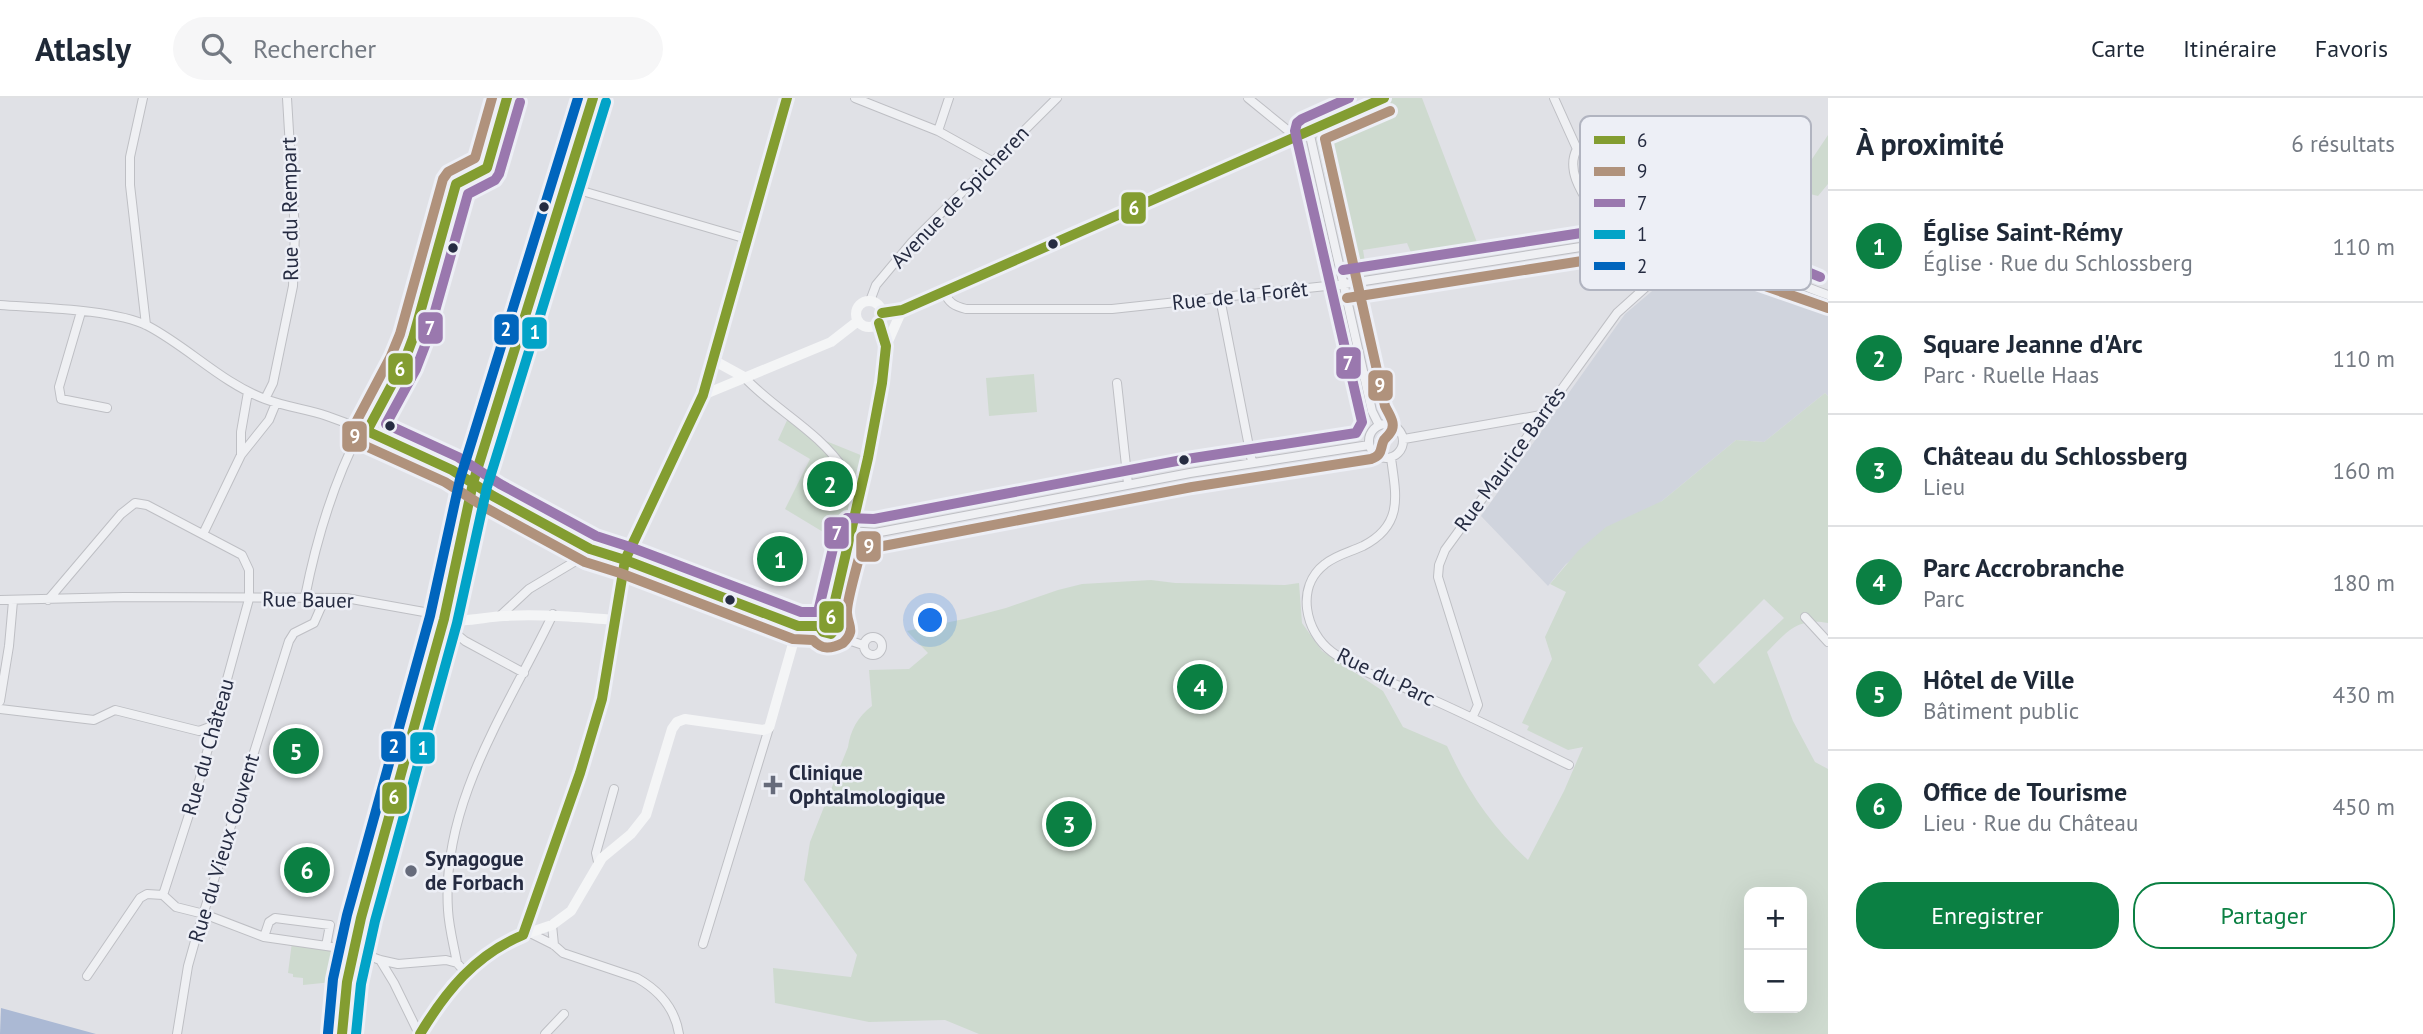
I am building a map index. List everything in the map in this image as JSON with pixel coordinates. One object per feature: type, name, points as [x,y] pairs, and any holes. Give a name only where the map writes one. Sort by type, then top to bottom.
[{"type":"main road","points":[[342,1034],[347,982],[354,950],[381,841],[444,619],[473,483],[593,98]]},
{"type":"main road","points":[[625,560],[703,396],[787,98]]},
{"type":"main road","points":[[858,321],[868,327],[880,318],[1384,98]]},
{"type":"main road","points":[[858,321],[857,309],[864,302],[870,301],[878,305],[880,318]]},
{"type":"main road","points":[[886,346],[902,310]]},
{"type":"main road","points":[[703,396],[831,342],[858,321]]},
{"type":"main road","points":[[713,360],[744,377]]},
{"type":"main road","points":[[419,1034],[461,968],[493,949],[552,925],[571,911],[598,862],[631,834],[646,815],[677,722],[685,719],[763,730],[769,728],[798,626],[590,549],[473,483]]},
{"type":"main road","name":"Rue Bauer","points":[[444,619],[457,621],[553,614],[614,620],[625,560]]},
{"type":"street","points":[[143,98],[130,157],[130,185],[146,325]]},
{"type":"street","name":"Rue du Rempart","points":[[265,399],[273,383],[293,286],[295,232],[287,98]]},
{"type":"street","points":[[855,98],[938,131],[992,161]]},
{"type":"street","points":[[938,131],[949,98]]},
{"type":"street","name":"Avenue de Spicheren","points":[[870,301],[887,271],[992,161],[1057,98]]},
{"type":"street","points":[[1248,98],[1296,136]]},
{"type":"street","points":[[1554,98],[1577,149],[1572,166],[1580,186]]},
{"type":"street","points":[[1309,131],[1372,411],[1379,425]]},
{"type":"street","points":[[565,186],[747,239]]},
{"type":"street","name":"Rue de la Forêt","points":[[944,292],[948,301],[966,309],[1112,309],[1345,284],[1580,246]]},
{"type":"street","name":"Rue Maurice Barrès","points":[[1472,718],[1478,705],[1438,578],[1439,565],[1445,550],[1541,415],[1617,313],[1643,290]]},
{"type":"street","points":[[1220,298],[1252,462]]},
{"type":"street","points":[[0,305],[107,314],[146,325],[248,392],[364,430],[408,449],[473,483]]},
{"type":"street","points":[[81,312],[59,387],[61,399],[107,408]]},
{"type":"street","points":[[831,618],[868,458],[886,346],[880,318]]},
{"type":"street","points":[[744,377],[759,393],[833,452],[845,471]]},
{"type":"street","points":[[305,597],[309,573],[344,468],[394,379]]},
{"type":"street","points":[[1116,383],[1128,484]]},
{"type":"street","points":[[241,455],[248,392]]},
{"type":"street","points":[[48,600],[121,514],[135,503],[147,505],[203,534],[241,455],[269,420],[276,403]]},
{"type":"street","points":[[1404,439],[1541,415]]},
{"type":"street","points":[[1392,424],[1404,439],[1401,451],[1391,458],[1377,456],[1369,445],[1370,433],[1379,425],[1392,424]]},
{"type":"street","points":[[851,531],[875,533],[1128,484],[1369,445]]},
{"type":"street","name":"Rue du Parc","points":[[1391,458],[1396,499],[1392,518],[1370,541],[1323,565],[1311,582],[1307,596],[1311,627],[1332,652],[1359,668],[1569,765]]},
{"type":"street","name":"Rue du Château","points":[[163,895],[195,796],[249,599],[245,558],[203,534]]},
{"type":"street","points":[[500,616],[529,589],[584,556],[590,549]]},
{"type":"street","name":"Rue Bauer","points":[[0,600],[124,597],[346,598],[424,612],[444,619]]},
{"type":"street","name":"Rue du Vieux Couvent","points":[[177,1034],[188,966],[289,641],[294,633],[314,623],[325,598]]},
{"type":"street","points":[[0,701],[13,601]]},
{"type":"street","points":[[461,968],[447,908],[447,884],[456,824],[468,784],[553,614]]},
{"type":"street","points":[[1805,617],[1828,642]]},
{"type":"street","points":[[819,626],[823,620],[831,618]]},
{"type":"street","points":[[831,618],[837,624],[835,632]]},
{"type":"street","points":[[444,619],[465,641],[524,673]]},
{"type":"street","points":[[798,626],[819,626],[826,634],[835,632],[845,639],[863,645]]},
{"type":"street","points":[[0,709],[94,720],[115,710],[199,731],[215,725]]},
{"type":"street","points":[[703,944],[769,728]]},
{"type":"street","points":[[598,862],[596,853],[614,789]]},
{"type":"street","points":[[87,976],[140,898],[146,894],[163,895],[176,907],[204,914],[264,937],[354,950],[398,964],[446,960],[461,968]]},
{"type":"street","points":[[264,937],[269,922],[275,918],[330,925],[326,946]]},
{"type":"street","points":[[552,925],[554,945]]},
{"type":"street","points":[[526,934],[554,945],[563,953],[638,978],[648,984],[670,1007],[676,1018],[679,1034]]},
{"type":"street","points":[[380,960],[419,1034]]},
{"type":"street","points":[[545,1034],[564,1013]]},
{"type":"shaded area","points":[[1391,98],[1422,98],[1481,253],[1415,262],[1407,243],[1363,250],[1366,268],[1347,271],[1315,132]]},
{"type":"shaded area","points":[[1828,135],[1828,184],[1818,196],[1811,194],[1812,159]]},
{"type":"shaded area","points":[[1653,290],[1789,290],[1828,311],[1828,396],[1825,393],[1764,442],[1736,440],[1662,501],[1566,564],[1548,586],[1481,516],[1625,314]]},
{"type":"shaded area","points":[[1034,374],[1037,412],[989,416],[986,378]]},
{"type":"shaded area","points":[[1825,393],[1828,396],[1828,623],[1800,624],[1787,632],[1767,652],[1793,721],[1815,762],[1828,769],[1828,1034],[979,1034],[945,1020],[869,1022],[775,1003],[773,968],[851,977],[857,955],[804,880],[810,842],[851,735],[859,719],[872,706],[869,670],[909,669],[928,653],[907,631],[1006,608],[1082,584],[1151,580],[1175,583],[1299,583],[1302,623],[1322,651],[1383,691],[1403,727],[1447,746],[1482,807],[1528,860],[1564,791],[1583,747],[1568,750],[1527,730],[1529,726],[1522,723],[1552,659],[1545,637],[1566,592],[1550,584],[1578,551],[1606,527],[1662,501],[1736,440],[1764,442]],"holes":[[[1764,599],[1784,618],[1714,684],[1698,665]]]},
{"type":"shaded area","points":[[789,416],[816,437],[868,458],[849,541],[843,544],[785,509],[810,459],[778,440]]},
{"type":"shaded area","points":[[292,942],[348,951],[342,981],[303,985],[303,978],[293,977],[293,974],[288,973]]},
{"type":"water","points":[[1,1008],[96,1034],[0,1034]]},
{"type":"transit line","name":"9","points":[[492,98],[475,158],[448,172],[443,179],[400,334],[354,426],[355,438],[361,444],[445,482],[486,508],[585,562],[793,639],[813,640],[827,648],[843,643],[849,635],[847,608],[862,546],[878,547],[1192,487],[1377,456],[1392,430],[1393,423],[1385,406],[1325,139],[1390,111]]},
{"type":"transit line","name":"6","points":[[507,98],[487,168],[456,184],[413,338],[404,362],[367,431],[452,470],[493,496],[590,549],[798,626],[819,626],[823,632],[831,634],[837,627],[831,618],[868,458],[882,383],[886,346],[879,323]]},
{"type":"transit line","name":"2","points":[[328,1033],[333,979],[347,915],[430,616],[460,479],[578,98]]},
{"type":"transit line","name":"6","points":[[342,1034],[347,982],[361,918],[444,619],[473,483],[593,98]]},
{"type":"transit line","name":"6","points":[[420,1034],[440,1003],[463,976],[490,953],[523,935],[580,773],[602,699],[625,560],[703,395],[787,98]]},
{"type":"transit line","name":"7","points":[[520,102],[499,174],[495,180],[468,194],[426,343],[416,369],[386,424],[458,457],[500,484],[596,536],[801,612],[818,612],[838,527],[847,518],[874,519],[1187,459],[1356,433],[1362,422],[1295,131],[1297,123],[1302,119],[1349,98]]},
{"type":"transit line","name":"6","points":[[882,313],[902,310],[1384,98]]},
{"type":"transit line","name":"1","points":[[356,1034],[361,984],[375,921],[457,623],[487,487],[606,102]]},
{"type":"transit line","name":"7","points":[[1343,270],[1580,233]]},
{"type":"transit line","name":"9","points":[[1347,298],[1580,261]]},
{"type":"transit line","name":"7","points":[[1811,273],[1820,277]]},
{"type":"transit line","name":"9","points":[[1776,290],[1828,308]]},
{"type":"place","name":"Square Jeanne d'Arc","points":[[830,484]]},
{"type":"place","name":"Église Saint-Rémy","points":[[780,559]]},
{"type":"place","name":"Parc Accrobranche","points":[[1200,687]]},
{"type":"place","name":"Hôtel de Ville","points":[[296,751]]},
{"type":"place","name":"Clinique Ophtalmologique","points":[[773,785]]},
{"type":"place","name":"Château du Schlossberg","points":[[1069,824]]},
{"type":"place","name":"Office de Tourisme","points":[[307,870]]},
{"type":"place","name":"Synagogue de Forbach","points":[[411,871]]}]
